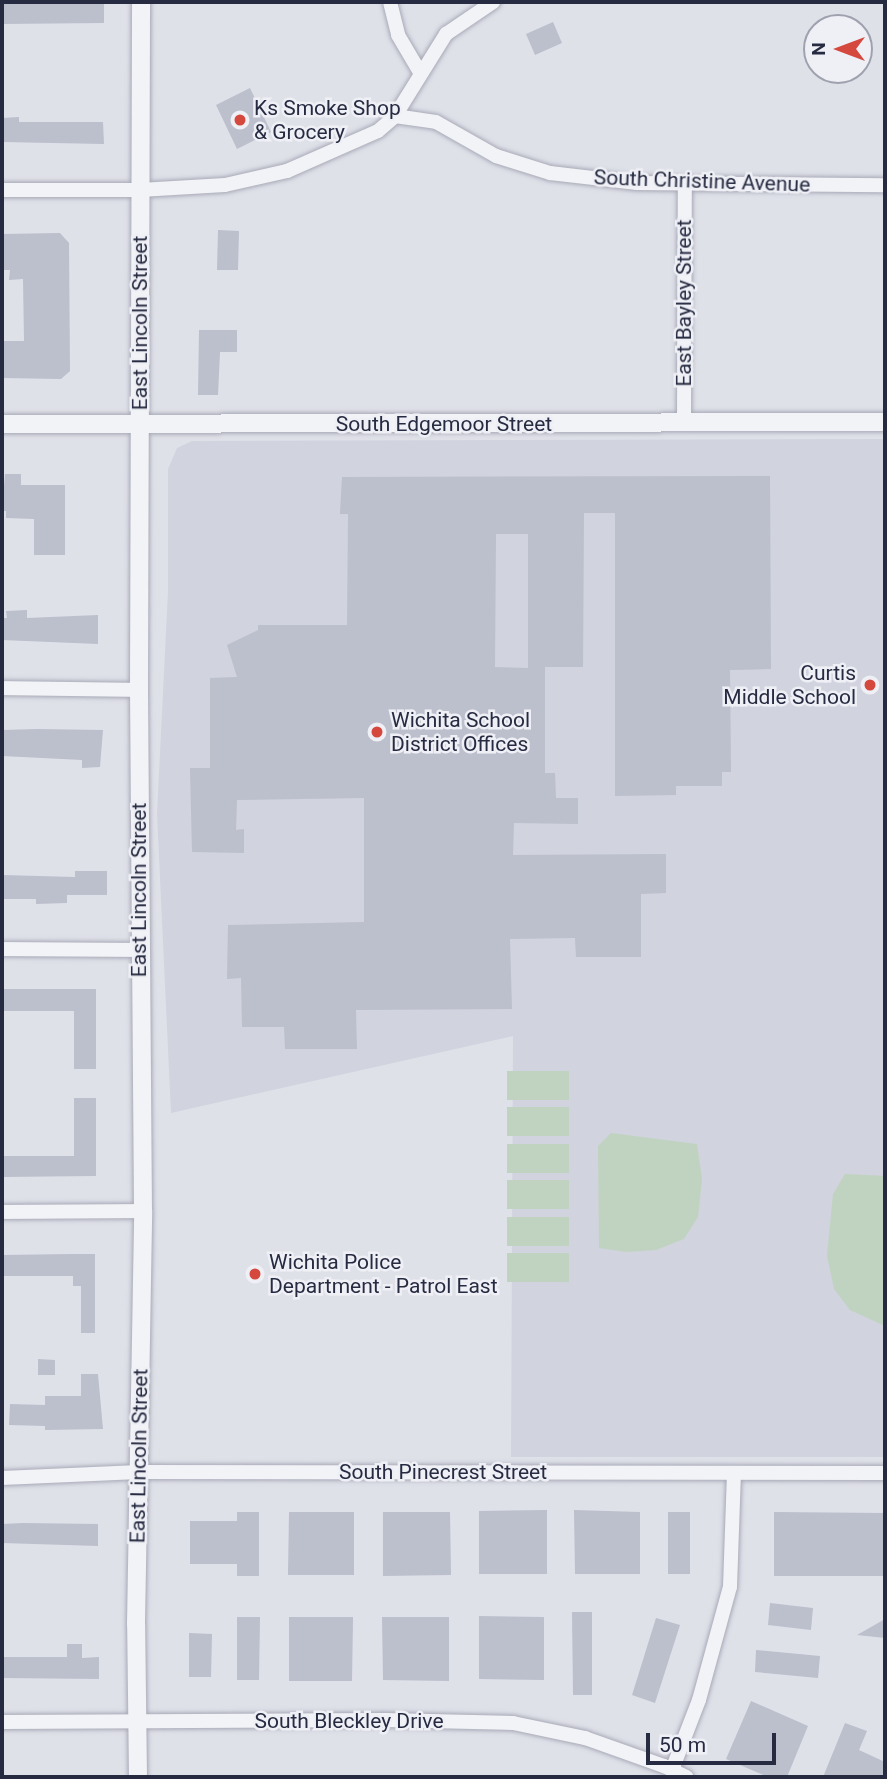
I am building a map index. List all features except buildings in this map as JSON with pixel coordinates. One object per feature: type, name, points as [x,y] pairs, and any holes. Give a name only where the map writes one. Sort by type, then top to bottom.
[{"type":"street","name":"East Lincoln Street","points":[[138,1777],[143,1211],[139,950],[141,2]]},
{"type":"street","points":[[390,2],[398,35],[421,74]]},
{"type":"street","points":[[2,190],[140,190],[225,185],[287,171],[378,131],[395,116],[446,34],[493,2]]},
{"type":"street","name":"South Christine Avenue","points":[[395,116],[436,122],[496,156],[550,173],[637,183],[885,185]]},
{"type":"street","name":"East Bayley Street","points":[[684,423],[685,184]]},
{"type":"street","name":"South Edgemoor Street","points":[[2,424],[885,422]]},
{"type":"street","points":[[2,688],[139,690]]},
{"type":"street","points":[[2,949],[139,950]]},
{"type":"street","points":[[2,1212],[143,1211]]},
{"type":"street","name":"South Pinecrest Street","points":[[2,1478],[139,1472],[885,1473]]},
{"type":"street","points":[[672,1770],[699,1700],[730,1587],[734,1473]]},
{"type":"street","name":"South Bleckley Drive","points":[[2,1722],[513,1723],[585,1738],[687,1777]]},
{"type":"shaded area","points":[[885,439],[885,1457],[511,1457],[513,1036],[171,1113],[157,814],[168,591],[168,469],[177,448],[192,441]]},
{"type":"green space","points":[[507,1071],[569,1071],[569,1100],[507,1100]]},
{"type":"green space","points":[[507,1107],[569,1107],[569,1136],[507,1136]]},
{"type":"green space","points":[[611,1133],[697,1144],[702,1179],[698,1217],[684,1239],[656,1250],[627,1252],[599,1248],[598,1146]]},
{"type":"green space","points":[[507,1144],[569,1144],[569,1173],[507,1173]]},
{"type":"green space","points":[[845,1174],[885,1176],[885,1326],[850,1310],[834,1289],[827,1256],[833,1194]]},
{"type":"green space","points":[[507,1180],[569,1180],[569,1209],[507,1209]]},
{"type":"green space","points":[[507,1217],[569,1217],[569,1246],[507,1246]]},
{"type":"green space","points":[[507,1253],[569,1253],[569,1282],[507,1282]]},
{"type":"place","name":"Ks Smoke Shop & Grocery","points":[[240,120]]},
{"type":"place","name":"Curtis Middle School","points":[[870,685]]},
{"type":"place","name":"Wichita School District Offices","points":[[377,732]]},
{"type":"place","name":"Wichita Police Department - Patrol East","points":[[255,1274]]}]
